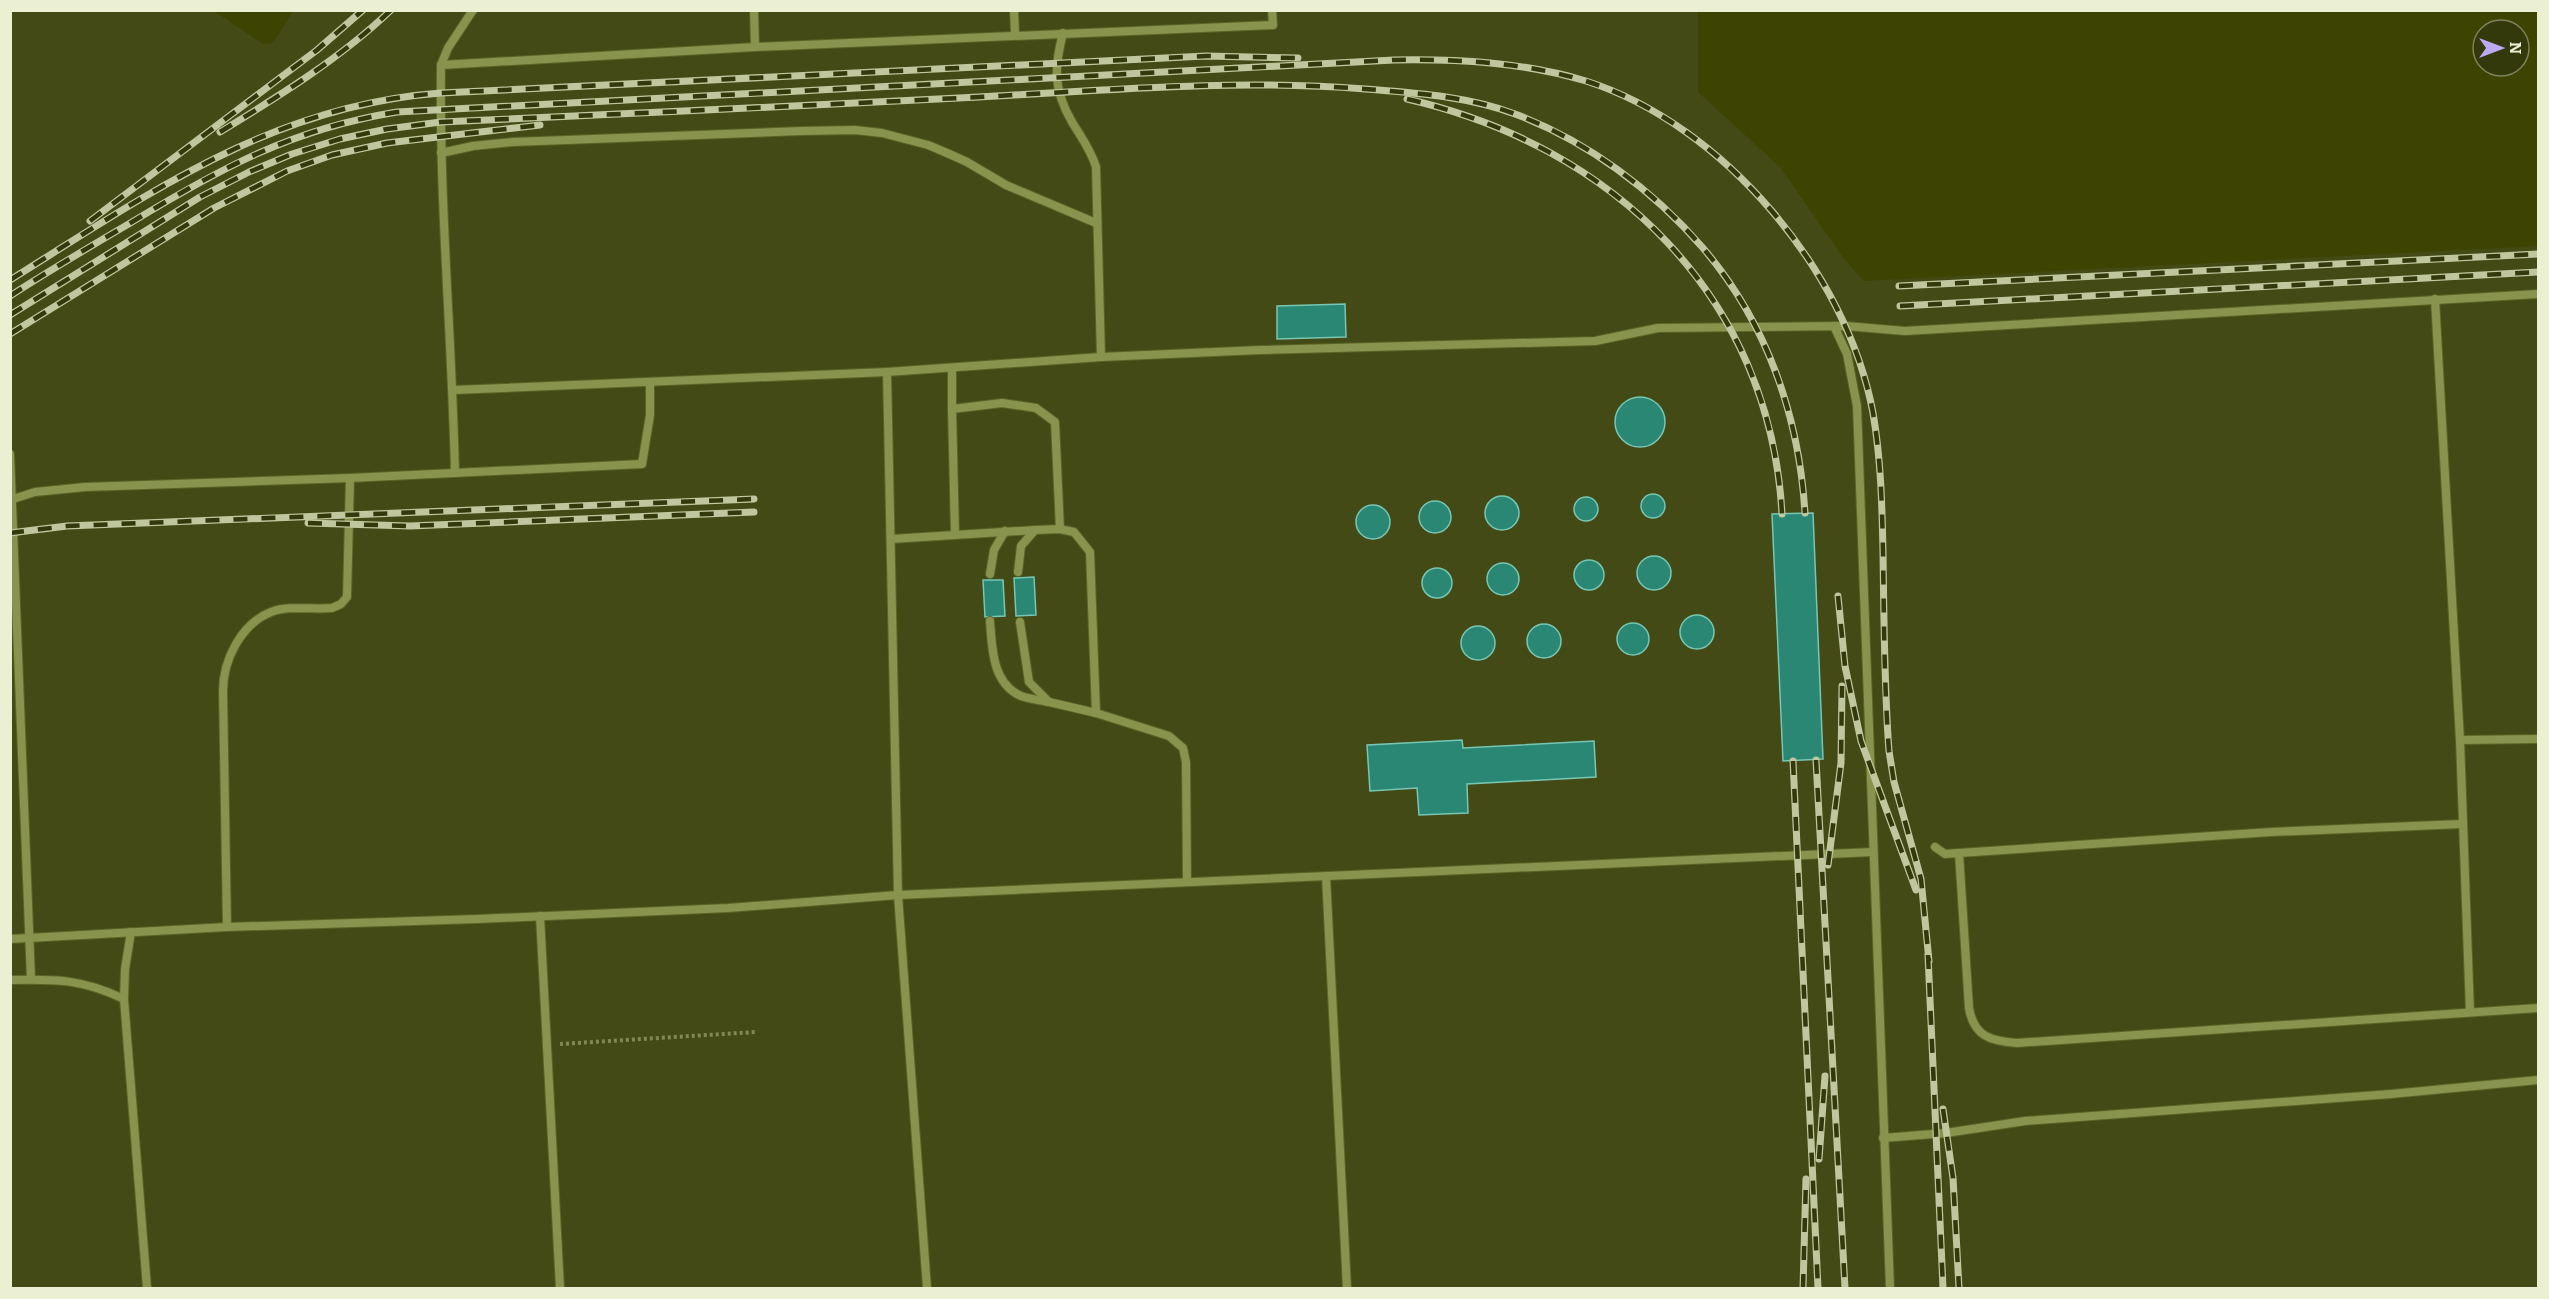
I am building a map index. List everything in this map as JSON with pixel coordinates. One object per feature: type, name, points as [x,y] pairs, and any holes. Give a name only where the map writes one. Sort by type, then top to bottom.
[{"type":"lane","points":[[455,473],[441,153],[441,65],[448,48],[473,10]]},
{"type":"lane","points":[[753,10],[755,46]]},
{"type":"lane","points":[[1014,10],[1015,34]]},
{"type":"lane","points":[[441,65],[755,46],[1273,25],[1272,10]]},
{"type":"lane","points":[[1063,33],[1055,63],[1057,78],[1065,109],[1092,155],[1096,167],[1101,357]]},
{"type":"lane","points":[[441,153],[473,146],[513,142],[855,130],[882,133],[928,145],[967,162],[1006,185],[1096,223]]},
{"type":"lane","points":[[453,390],[887,372],[1101,357],[1260,350],[1595,341],[1658,328],[1834,326],[1905,331],[2538,294]]},
{"type":"lane","points":[[2435,299],[2460,740],[2470,1012]]},
{"type":"lane","points":[[1834,326],[1847,354],[1857,406],[1890,1288]]},
{"type":"lane","points":[[952,368],[955,534]]},
{"type":"lane","points":[[887,372],[898,895],[927,1288]]},
{"type":"lane","points":[[13,499],[35,492],[85,486],[350,478],[642,464],[650,414],[650,381]]},
{"type":"lane","points":[[952,409],[1002,403],[1036,408],[1055,422],[1060,529]]},
{"type":"lane","points":[[10,453],[31,980]]},
{"type":"lane","points":[[227,927],[222,691],[225,665],[246,632],[255,622],[271,612],[332,608],[341,604],[347,597],[350,478]]},
{"type":"lane","points":[[891,539],[1005,531],[1060,529],[1074,532],[1090,552],[1096,713]]},
{"type":"lane","points":[[1018,572],[1021,546],[1035,530]]},
{"type":"lane","points":[[990,574],[994,550],[1005,531]]},
{"type":"lane","points":[[990,621],[993,659],[1003,682],[1020,696],[1096,713],[1169,736],[1183,748],[1186,762],[1187,882]]},
{"type":"lane","points":[[1020,622],[1029,682],[1049,702]]},
{"type":"lane","points":[[2460,740],[2538,739]]},
{"type":"lane","points":[[1935,847],[1945,854],[2271,832],[2462,824]]},
{"type":"lane","points":[[10,939],[227,927],[728,908],[898,895],[1873,852]]},
{"type":"lane","points":[[1959,853],[1971,1022],[1979,1032],[1990,1038],[2017,1043],[2538,1008]]},
{"type":"lane","points":[[1326,876],[1347,1288]]},
{"type":"lane","points":[[540,916],[560,1288]]},
{"type":"lane","points":[[131,932],[125,969],[124,999],[147,1288]]},
{"type":"lane","points":[[10,980],[64,979],[102,988],[124,999]]},
{"type":"lane","points":[[1883,1138],[2025,1121],[2391,1094],[2538,1080]]},
{"type":"path","points":[[548,1045],[756,1032]]},
{"type":"shaded area","points":[[294,10],[1698,11],[1698,92],[1780,167],[1845,260],[1864,281],[2538,246],[2538,1288],[11,1288],[10,11],[214,11],[263,44],[273,43]]},
{"type":"building","points":[[1345,304],[1346,337],[1277,339],[1277,306]]},
{"type":"building","points":[[1635,397],[1645,397],[1658,404],[1665,417],[1665,427],[1658,440],[1645,447],[1635,447],[1626,443],[1619,436],[1615,427],[1615,417],[1619,408],[1626,401]]},
{"type":"building","points":[[1653,494],[1661,498],[1665,506],[1661,514],[1653,518],[1645,514],[1641,506],[1645,498]]},
{"type":"building","points":[[1502,496],[1514,501],[1519,513],[1514,525],[1502,530],[1490,525],[1485,513],[1490,501]]},
{"type":"building","points":[[1586,497],[1594,501],[1598,509],[1594,517],[1586,521],[1578,517],[1574,509],[1578,501]]},
{"type":"building","points":[[1435,501],[1446,506],[1451,517],[1446,528],[1435,533],[1424,528],[1419,517],[1424,506]]},
{"type":"building","points":[[1373,505],[1385,510],[1390,522],[1385,534],[1373,539],[1361,534],[1356,522],[1361,510]]},
{"type":"building","points":[[1813,513],[1823,759],[1783,761],[1772,514]]},
{"type":"building","points":[[1654,556],[1666,561],[1671,573],[1666,585],[1654,590],[1642,585],[1637,573],[1642,561]]},
{"type":"building","points":[[1589,560],[1600,564],[1604,575],[1600,586],[1589,590],[1578,586],[1574,575],[1578,564]]},
{"type":"building","points":[[1503,563],[1515,567],[1519,579],[1515,591],[1503,595],[1491,591],[1487,579],[1491,567]]},
{"type":"building","points":[[1437,568],[1443,569],[1451,577],[1451,589],[1443,597],[1437,598],[1431,597],[1423,589],[1422,583],[1423,577],[1431,569]]},
{"type":"building","points":[[1034,577],[1036,615],[1016,616],[1014,578]]},
{"type":"building","points":[[983,580],[1003,580],[1005,616],[985,617]]},
{"type":"building","points":[[1697,615],[1709,620],[1714,632],[1709,644],[1697,649],[1685,644],[1680,632],[1685,620]]},
{"type":"building","points":[[1633,623],[1644,628],[1649,639],[1644,650],[1633,655],[1622,650],[1617,639],[1622,628]]},
{"type":"building","points":[[1544,624],[1556,629],[1561,641],[1556,653],[1544,658],[1532,653],[1527,641],[1532,629]]},
{"type":"building","points":[[1478,626],[1490,631],[1495,643],[1490,655],[1478,660],[1466,655],[1461,643],[1466,631]]},
{"type":"building","points":[[1462,740],[1463,748],[1594,741],[1596,777],[1467,784],[1468,813],[1419,815],[1417,788],[1370,791],[1367,745]]},
{"type":"railway","points":[[90,221],[317,50],[363,10]]},
{"type":"railway","points":[[220,132],[330,60],[372,28],[391,10]]},
{"type":"railway","points":[[10,280],[112,216],[214,159],[267,135],[322,115],[380,101],[441,93],[1206,56],[1298,58]]},
{"type":"railway","points":[[10,296],[196,184],[258,153],[324,129],[359,119],[397,112],[1394,60],[1490,63],[1538,70],[1586,81],[1637,102],[1685,132],[1731,168],[1771,211],[1807,258],[1837,308],[1859,360],[1873,413],[1879,465],[1889,751],[1894,782],[1921,879],[1929,961]]},
{"type":"railway","points":[[10,315],[200,197],[249,172],[292,154],[340,139],[387,129],[441,122],[1220,85],[1317,86],[1422,94],[1460,99],[1497,108],[1542,125],[1568,138],[1641,187],[1684,227],[1726,277],[1762,339],[1776,372],[1796,441],[1805,513]]},
{"type":"railway","points":[[1407,99],[1482,121],[1551,153],[1613,193],[1667,242],[1712,299],[1747,364],[1771,436],[1782,514]]},
{"type":"railway","points":[[10,334],[214,208],[287,171],[332,155],[387,143],[540,125]]},
{"type":"railway","points":[[1899,286],[2538,254]]},
{"type":"railway","points":[[1900,306],[2538,272]]},
{"type":"railway","points":[[10,533],[67,526],[754,499]]},
{"type":"railway","points":[[308,523],[410,526],[754,512]]},
{"type":"railway","points":[[1838,596],[1845,666],[1861,741],[1916,890]]},
{"type":"railway","points":[[1828,865],[1841,763],[1842,686]]},
{"type":"railway","points":[[1816,760],[1845,1288]]},
{"type":"railway","points":[[1793,761],[1818,1288]]},
{"type":"railway","points":[[1928,955],[1943,1288]]},
{"type":"railway","points":[[1819,1159],[1825,1076]]},
{"type":"railway","points":[[1943,1109],[1953,1178],[1959,1288]]},
{"type":"railway","points":[[1803,1288],[1806,1179]]}]
